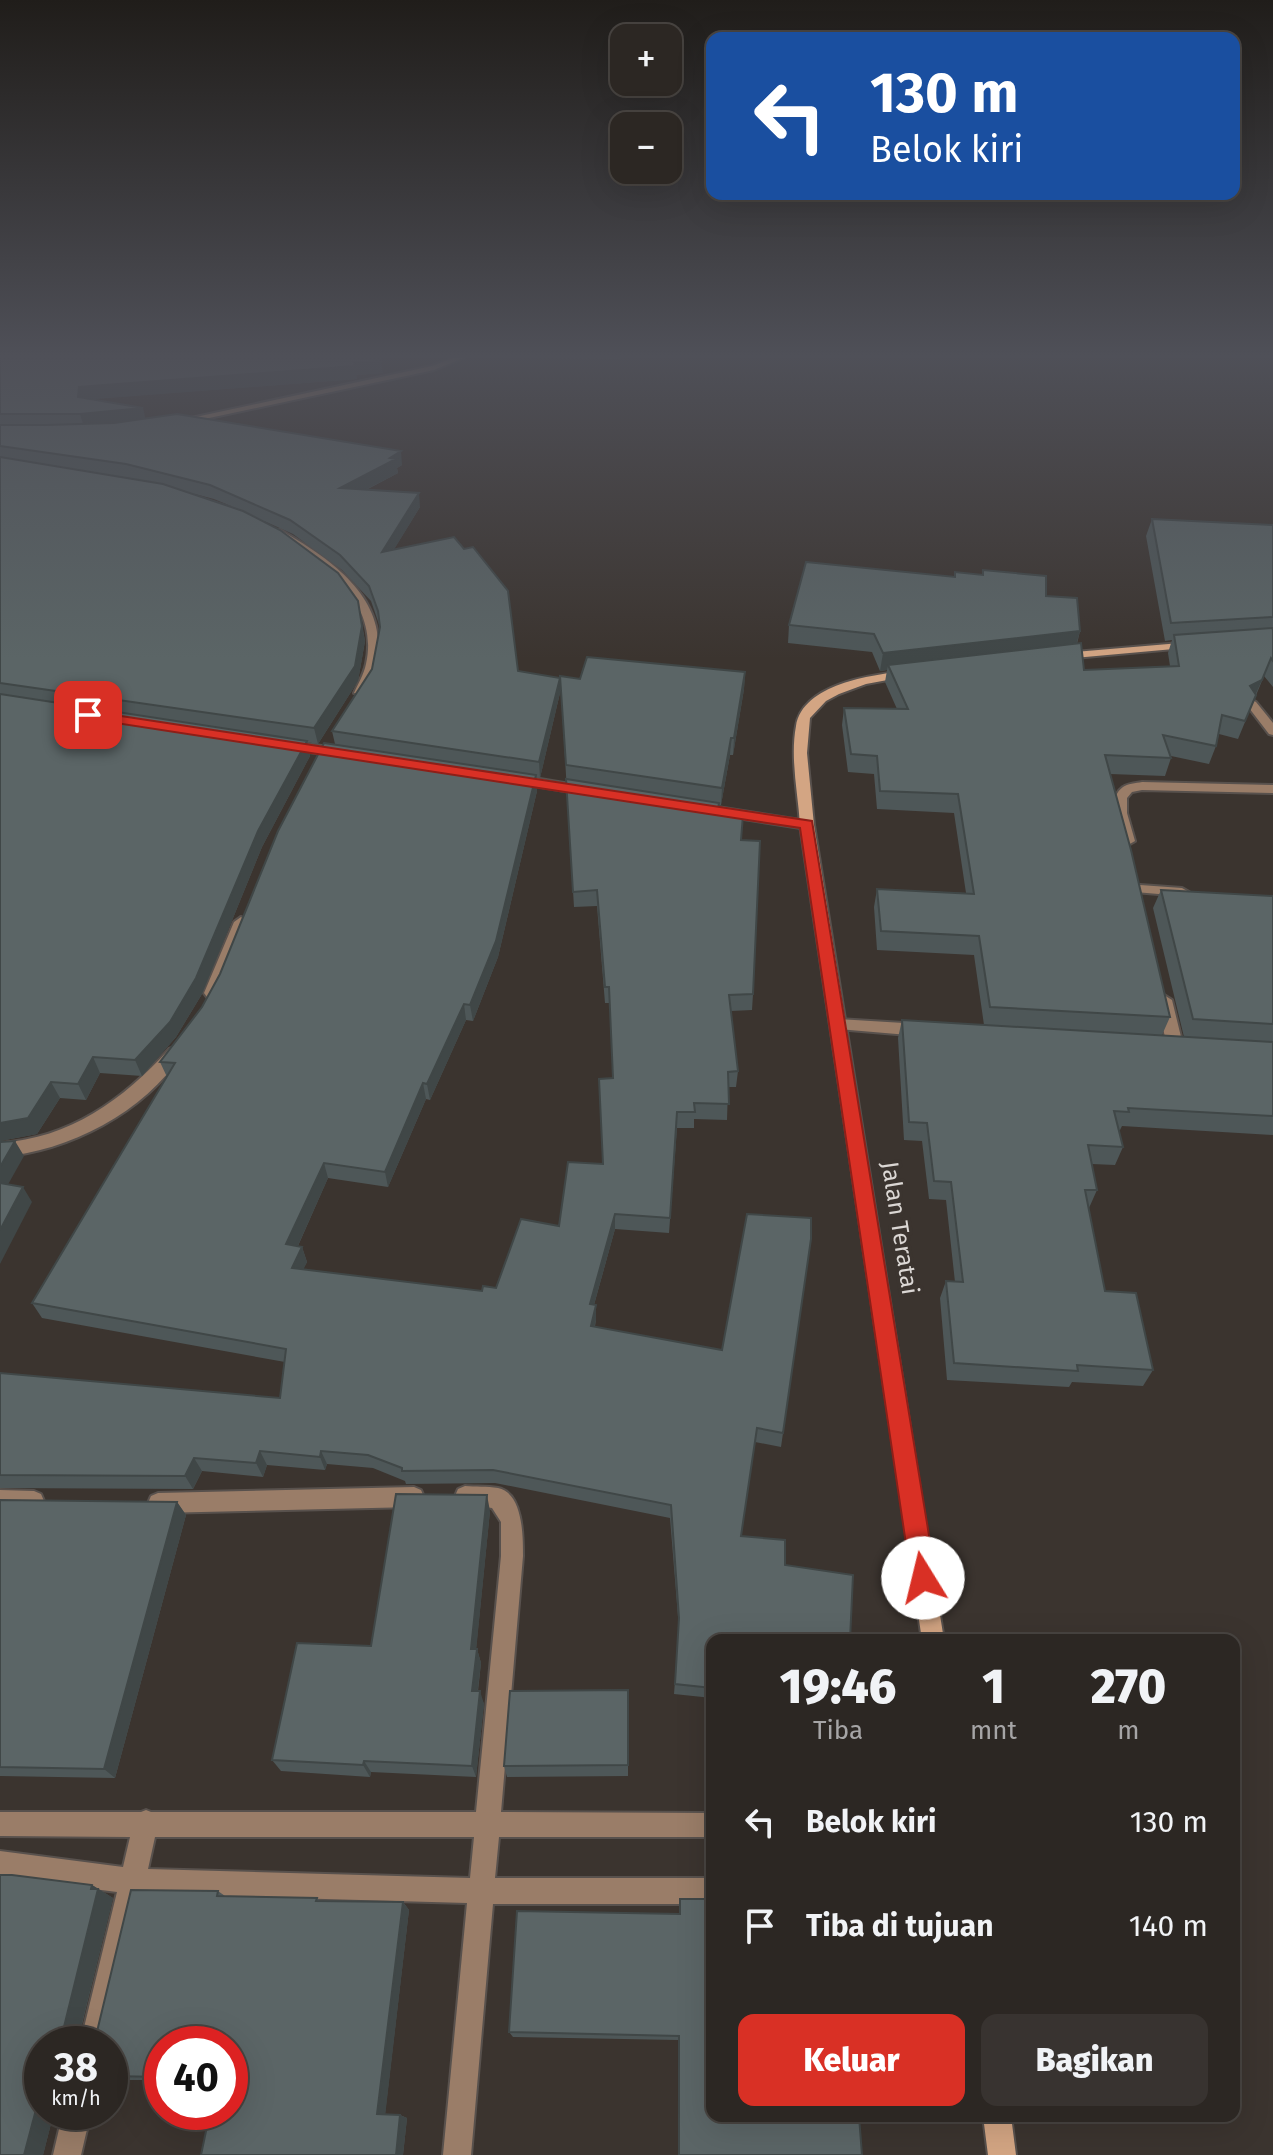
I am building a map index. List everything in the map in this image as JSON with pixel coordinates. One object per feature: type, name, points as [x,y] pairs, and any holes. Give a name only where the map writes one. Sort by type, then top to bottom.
[{"type":"street","points":[[267,527],[308,548],[363,599],[375,635],[368,679],[353,706]]},
{"type":"street","points":[[1051,658],[1200,644]]},
{"type":"street","name":"Jalan Teratai","points":[[914,673],[868,678],[843,688],[817,703],[804,718],[801,737],[807,825],[932,1634]]},
{"type":"street","points":[[1252,704],[1273,731]]},
{"type":"street","points":[[277,743],[353,755]]},
{"type":"street","points":[[509,778],[603,793]]},
{"type":"street","points":[[1132,859],[1121,813],[1121,797],[1128,789],[1142,786],[1273,789]]},
{"type":"street","points":[[682,805],[807,825]]},
{"type":"street","points":[[1136,874],[1143,905]]},
{"type":"street","points":[[1140,889],[1199,893]]},
{"type":"street","points":[[206,1009],[248,905]]},
{"type":"street","points":[[1161,983],[1174,1045]]},
{"type":"street","points":[[838,1024],[943,1031]]},
{"type":"street","points":[[0,1150],[43,1145],[77,1131],[112,1110],[160,1072],[190,1036]]},
{"type":"street","points":[[132,1503],[455,1496],[498,1498],[512,1520],[512,1556],[457,2155]]},
{"type":"street","points":[[0,1500],[59,1501]]},
{"type":"street","points":[[98,2026],[146,1822]]},
{"type":"street","points":[[0,1824],[706,1825]]},
{"type":"street","points":[[0,1864],[132,1881],[480,1891],[706,1891]]},
{"type":"street","points":[[998,2122],[1002,2155]]},
{"type":"street","points":[[67,2155],[73,2130]]},
{"type":"building","points":[[0,459],[163,484],[243,511],[280,530],[338,573],[358,601],[362,626],[355,666],[314,728],[0,683]]},
{"type":"building","points":[[88,459],[396,459],[340,488],[419,493],[382,552],[454,537],[464,549],[473,547],[508,591],[518,671],[560,678],[539,762],[332,731],[372,669],[380,627],[369,586],[340,555],[290,520],[210,485],[126,464]]},
{"type":"building","points":[[1152,519],[1273,525],[1273,617],[1171,623]]},
{"type":"building","points":[[806,562],[955,577],[955,572],[983,575],[983,570],[1046,576],[1046,596],[1077,598],[1080,631],[883,653],[874,634],[789,625]]},
{"type":"building","points":[[1273,628],[1273,661],[1271,658],[1262,680],[1250,686],[1256,695],[1245,721],[1222,715],[1216,746],[1163,735],[1171,758],[1105,755],[1170,1017],[990,1007],[979,936],[881,931],[877,889],[974,894],[958,794],[880,791],[877,756],[851,754],[844,708],[908,709],[888,665],[1081,643],[1084,670],[1179,666],[1174,635]]},
{"type":"building","points":[[587,657],[745,672],[722,788],[566,765],[560,676],[580,679]]},
{"type":"building","points":[[0,694],[307,741],[258,831],[196,978],[170,1022],[135,1060],[93,1057],[78,1084],[51,1082],[28,1118],[0,1123]]},
{"type":"building","points":[[324,743],[536,775],[496,941],[470,1005],[464,1004],[427,1084],[423,1083],[385,1172],[324,1163],[286,1244],[302,1247],[292,1268],[482,1291],[483,1286],[496,1288],[521,1219],[559,1226],[568,1162],[603,1164],[599,1079],[613,1078],[609,987],[605,987],[597,890],[573,892],[566,779],[719,803],[717,814],[743,815],[741,840],[760,841],[753,994],[729,995],[738,1071],[728,1072],[729,1104],[694,1103],[695,1112],[677,1112],[670,1218],[615,1214],[590,1304],[596,1305],[591,1326],[722,1350],[747,1214],[811,1218],[811,1239],[783,1433],[757,1428],[741,1536],[785,1540],[785,1565],[853,1575],[850,1634],[706,1634],[706,1687],[675,1684],[679,1618],[671,1505],[493,1470],[402,1471],[402,1468],[368,1455],[321,1451],[320,1457],[260,1451],[256,1463],[194,1458],[185,1476],[0,1475],[0,1373],[280,1398],[286,1349],[32,1303],[175,1063],[160,1062],[202,1007],[220,974],[278,831]]},
{"type":"building","points":[[1161,890],[1273,896],[1273,1024],[1193,1019]]},
{"type":"building","points":[[902,1020],[1273,1042],[1273,1116],[1128,1108],[1129,1112],[1114,1111],[1123,1147],[1088,1145],[1097,1190],[1085,1190],[1105,1291],[1136,1293],[1153,1370],[1077,1365],[1078,1371],[954,1363],[946,1281],[963,1282],[951,1182],[934,1181],[927,1123],[909,1122]]},
{"type":"building","points":[[15,1141],[0,1167],[0,1142]]},
{"type":"building","points":[[0,1183],[23,1187],[0,1230]]},
{"type":"building","points":[[396,1494],[487,1495],[471,1649],[477,1649],[472,1691],[480,1691],[472,1766],[272,1760],[297,1643],[371,1646]]},
{"type":"building","points":[[0,1500],[177,1502],[104,1769],[0,1767]]},
{"type":"building","points":[[628,1690],[628,1765],[504,1766],[510,1691]]},
{"type":"building","points":[[0,1875],[92,1885],[91,1889],[98,1889],[64,2026],[24,2026],[24,2130],[31,2130],[24,2155],[0,2155]]},
{"type":"building","points":[[131,1890],[218,1891],[217,1896],[317,1898],[316,1901],[403,1902],[377,2114],[400,2115],[396,2155],[201,2155],[206,2130],[248,2130],[248,2026],[144,2026],[144,2077],[128,2076],[128,2026],[98,2026]]},
{"type":"building","points":[[680,1899],[706,1899],[706,2122],[859,2122],[862,2155],[679,2155],[679,2036],[509,2032],[517,1911],[680,1914]]},
{"type":"route","points":[[88,715],[807,825],[923,1578]]}]
